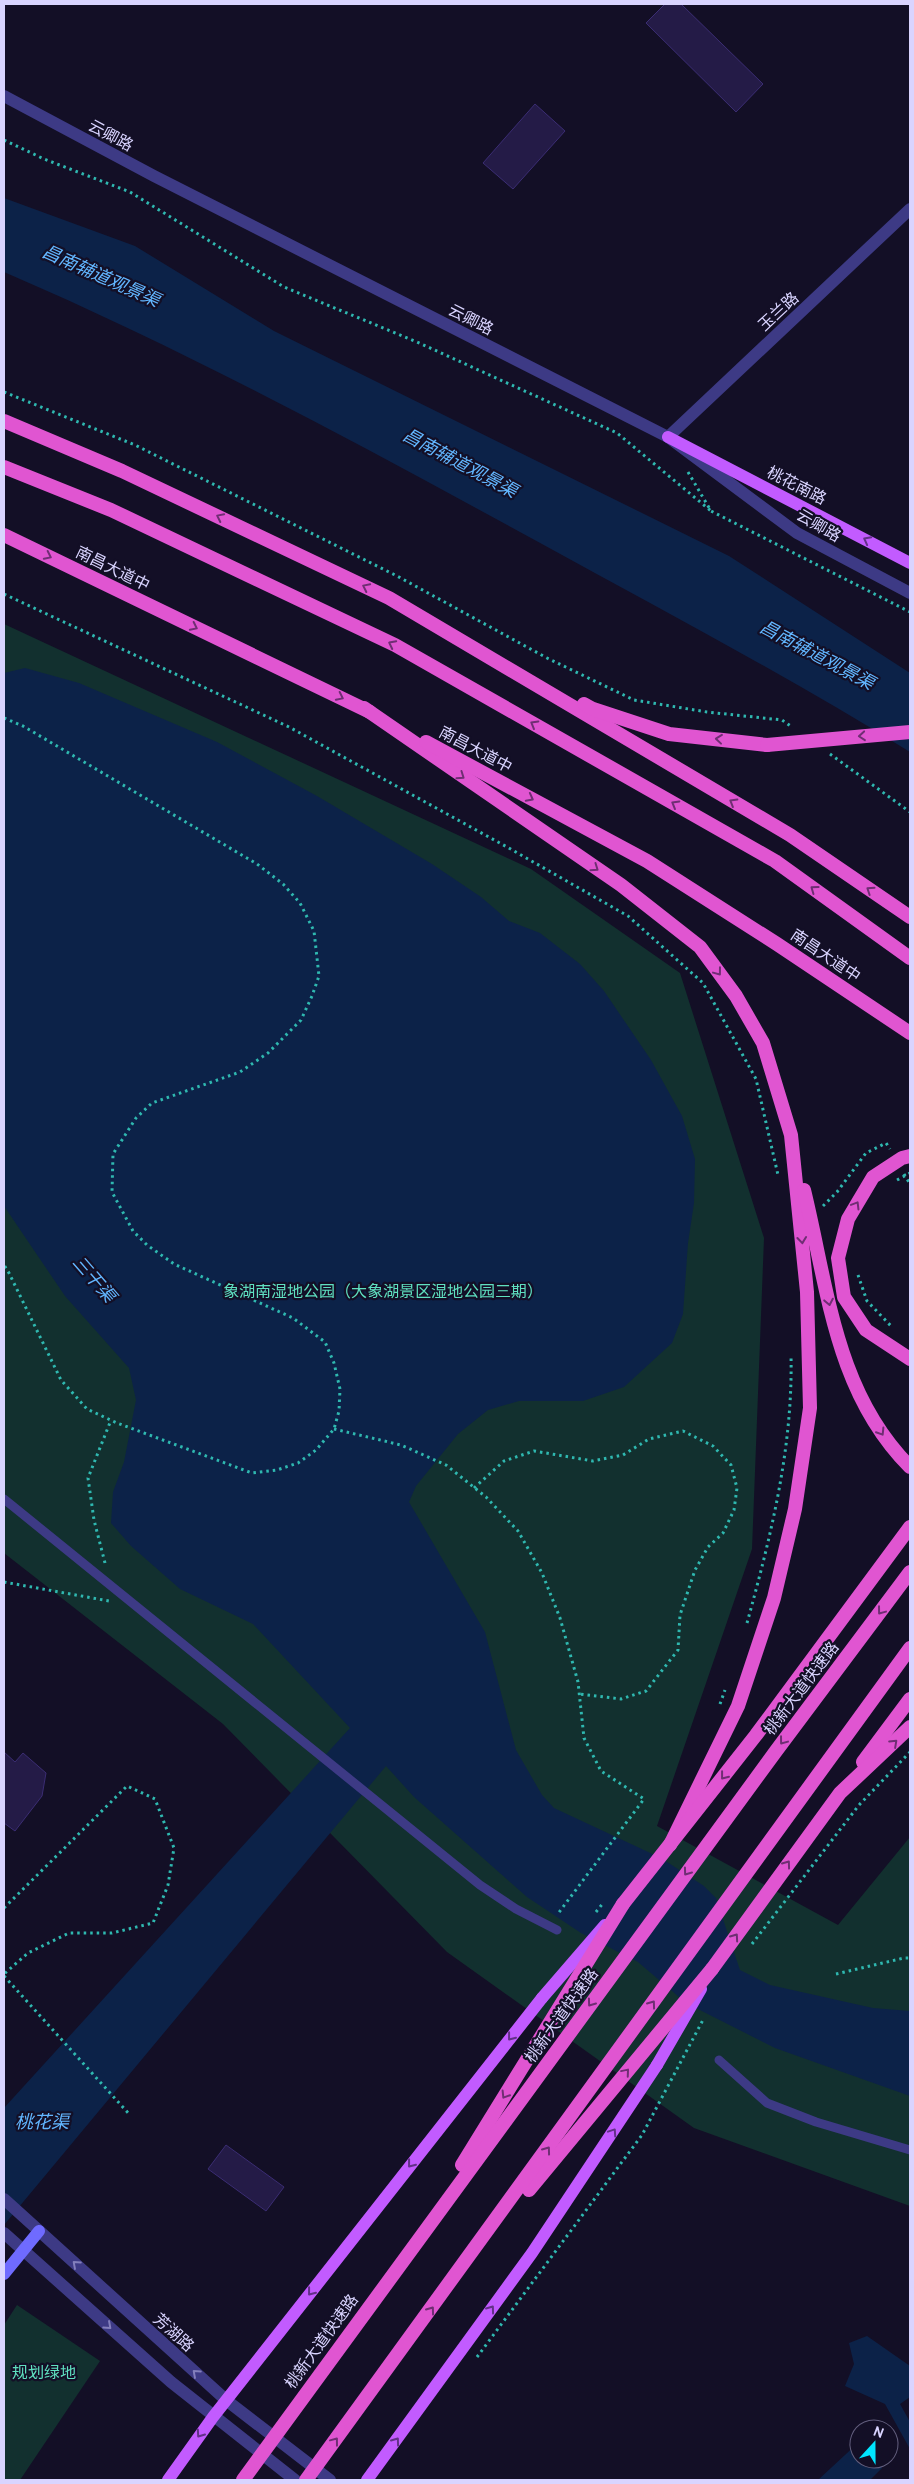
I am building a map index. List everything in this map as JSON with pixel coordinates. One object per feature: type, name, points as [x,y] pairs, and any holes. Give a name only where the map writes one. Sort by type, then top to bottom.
[{"type":"highway","points":[[4,421],[122,471],[389,598],[593,710],[669,734],[767,745],[910,732]]},
{"type":"highway","points":[[4,467],[111,510],[395,645],[775,861],[910,958]]},
{"type":"highway","name":"南昌大道中","points":[[4,535],[364,708],[647,861],[778,944],[910,1033]]},
{"type":"highway","points":[[389,598],[790,835],[910,917]]},
{"type":"highway","points":[[364,708],[621,885],[700,947],[736,996],[763,1043],[791,1135],[820,1255],[833,1324],[856,1392],[891,1448],[910,1467]]},
{"type":"highway","points":[[670,1845],[738,1706],[774,1598],[795,1509],[810,1408],[807,1292],[791,1135]]},
{"type":"highway","points":[[910,1156],[902,1158],[874,1177],[848,1219],[838,1258],[844,1297],[866,1330],[910,1359]]},
{"type":"highway","points":[[408,2253],[623,1904],[756,1735],[910,1527]]},
{"type":"highway","name":"桃新大道快速路","points":[[243,2480],[764,1767],[910,1572]]},
{"type":"highway","points":[[306,2480],[450,2285],[910,1648]]},
{"type":"highway","points":[[450,2285],[712,1970],[758,1904],[910,1700]]},
{"type":"highway","points":[[840,1793],[910,1727]]},
{"type":"main road","name":"桃花南路","points":[[668,437],[910,563]]},
{"type":"main road","points":[[168,2480],[213,2416],[542,1998],[623,1904]]},
{"type":"main road","points":[[367,2480],[532,2253],[657,2065],[712,1970]]},
{"type":"main road","points":[[4,2274],[39,2231]]},
{"type":"street","name":"云卿路","points":[[4,96],[154,176],[668,437],[797,533],[910,593]]},
{"type":"street","name":"玉兰路","points":[[668,437],[910,209]]},
{"type":"street","name":"芳湖路","points":[[4,2199],[226,2400],[330,2480]]},
{"type":"street","points":[[5,2234],[213,2416],[295,2480]]},
{"type":"lane","points":[[4,1499],[480,1885],[516,1910],[553,1928]]},
{"type":"lane","points":[[720,2060],[767,2103],[816,2122],[910,2150]]},
{"type":"path","points":[[4,140],[44,159],[130,192],[284,287],[418,342],[618,433],[711,511]]},
{"type":"path","points":[[4,392],[135,445],[397,576],[547,658],[634,700],[707,712],[782,720],[798,732]]},
{"type":"path","points":[[4,594],[288,727],[628,916],[703,983],[756,1079],[780,1184]]},
{"type":"path","points":[[4,718],[23,726],[256,864],[283,884],[300,903],[314,931],[319,976],[301,1020],[268,1054],[240,1072],[152,1103],[136,1118],[114,1154],[112,1192],[133,1231],[147,1245],[174,1264],[293,1318],[325,1342],[334,1363],[340,1389],[339,1411],[334,1430],[316,1450],[298,1463],[277,1470],[252,1473],[111,1420],[87,1409],[61,1380],[10,1273],[4,1265]]},
{"type":"path","points":[[822,749],[910,812]]},
{"type":"path","points":[[819,1210],[837,1192],[866,1153],[886,1143],[891,1152]]},
{"type":"path","points":[[903,1172],[910,1184]]},
{"type":"path","points":[[889,1184],[910,1173]]},
{"type":"path","points":[[858,1274],[867,1301],[896,1331]]},
{"type":"path","points":[[747,1625],[768,1547],[786,1448],[791,1352]]},
{"type":"path","points":[[110,1585],[94,1520],[88,1478],[111,1420]]},
{"type":"path","points":[[334,1430],[401,1445],[446,1465],[474,1488],[518,1531],[542,1574],[560,1618],[580,1694],[584,1738],[601,1771],[644,1799],[553,1928]]},
{"type":"path","points":[[474,1488],[504,1461],[534,1451],[593,1461],[623,1455],[649,1440],[683,1431],[713,1446],[731,1465],[737,1488],[734,1510],[723,1532],[708,1547],[695,1570],[680,1616],[678,1650],[646,1690],[621,1699],[580,1694]]},
{"type":"path","points":[[4,1582],[135,1606]]},
{"type":"path","points":[[719,1707],[725,1689]]},
{"type":"path","points":[[746,1951],[859,1805],[910,1752]]},
{"type":"path","points":[[4,1908],[127,1786],[155,1799],[174,1848],[168,1885],[153,1923],[112,1933],[69,1933],[28,1953],[4,1975],[130,2116]]},
{"type":"path","points":[[591,1919],[608,1896]]},
{"type":"path","points":[[836,1974],[910,1958]]},
{"type":"path","points":[[475,2360],[642,2135],[705,2016]]},
{"type":"green space","name":"象湖南湿地公园（大象湖景区湿地公园三期）","points":[[4,624],[531,869],[680,973],[764,1238],[752,1549],[657,1826],[838,1925],[910,1837],[910,2206],[694,2128],[447,1952],[223,1724],[4,1553]]},
{"type":"green space","name":"规划绿地","points":[[17,2305],[100,2361],[20,2480],[4,2480],[4,2325]]},
{"type":"water","name":"昌南辅道观景渠","points":[[4,198],[135,246],[274,331],[729,556],[910,673],[910,752],[728,646],[343,437],[209,367],[73,302],[4,272]]},
{"type":"water","name":"象湖南湿地公园（大象湖景区湿地公园三期）","points":[[25,668],[79,683],[217,742],[317,796],[432,864],[481,897],[509,921],[540,933],[580,964],[604,991],[651,1060],[682,1116],[695,1159],[694,1203],[688,1243],[683,1314],[672,1343],[624,1387],[583,1401],[519,1401],[488,1410],[458,1434],[416,1486],[409,1502],[485,1632],[516,1750],[542,1795],[554,1808],[661,1858],[704,1886],[716,1898],[740,1970],[770,1985],[873,2008],[910,2011],[910,2096],[775,2048],[686,2003],[638,1962],[581,1933],[527,1897],[414,1797],[386,1766],[4,2225],[4,2108],[350,1728],[253,1624],[180,1589],[131,1546],[111,1523],[113,1492],[124,1462],[136,1400],[129,1368],[65,1296],[4,1206],[4,673]]},
{"type":"water","points":[[867,2336],[910,2366],[910,2397],[900,2404],[910,2422],[910,2449],[899,2429],[899,2419],[893,2419],[885,2404],[845,2386],[854,2364],[849,2343]]},
{"type":"water","points":[[849,2451],[849,2469],[881,2469],[870,2480],[818,2480]]},
{"type":"building","points":[[665,4],[681,4],[763,84],[736,112],[646,23]]},
{"type":"building","points":[[535,104],[565,131],[513,189],[483,163]]},
{"type":"building","points":[[4,1752],[15,1762],[23,1753],[46,1773],[42,1796],[15,1831],[4,1823]]},
{"type":"building","points":[[226,2145],[284,2187],[266,2211],[208,2169]]},
{"type":"water label","name":"三干渠","points":[[94,1279]]},
{"type":"water label","name":"桃花渠","points":[[42,2122]]}]
